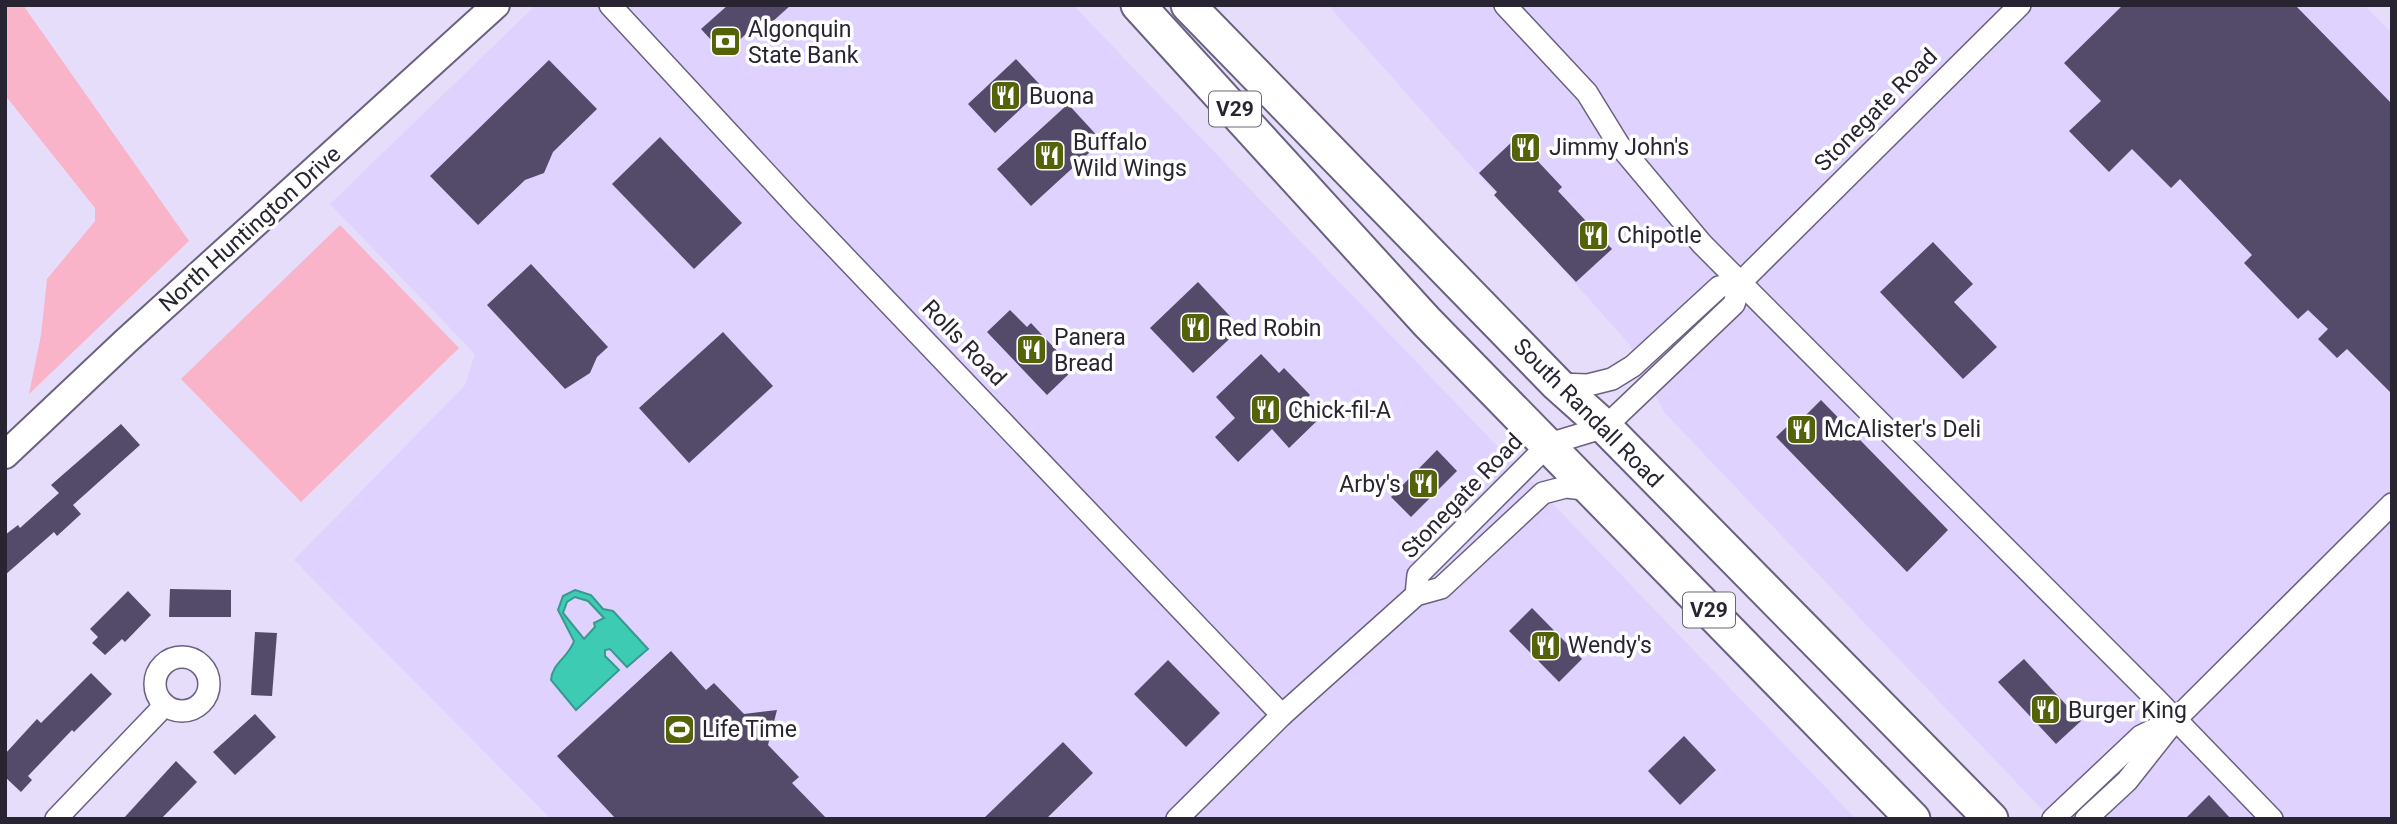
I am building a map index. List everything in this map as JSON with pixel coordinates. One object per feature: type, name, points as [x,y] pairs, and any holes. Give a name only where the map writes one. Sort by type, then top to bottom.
[{"type":"main road","name":"V29","points":[[1139,5],[1426,322],[1549,444],[1913,819]]},
{"type":"main road","name":"South Randall Road","points":[[1188,5],[1557,384],[1605,427],[1991,819]]},
{"type":"street","name":"North Huntington Drive","points":[[5,455],[126,341],[496,5]]},
{"type":"street","name":"Rolls Road","points":[[610,5],[799,209],[1282,715]]},
{"type":"street","points":[[1505,5],[1587,93],[1619,145],[1702,244],[2176,719],[2272,819]]},
{"type":"street","name":"Stonegate Road","points":[[1416,595],[1418,575],[1549,444],[1605,427],[1734,304],[1741,282],[2020,5]]},
{"type":"street","name":"Stonegate Road","points":[[1557,384],[1588,385],[1612,379],[1633,366],[1719,287],[1741,282]]},
{"type":"street","name":"Stonegate Road","points":[[1177,819],[1282,715],[1416,595],[1441,589],[1543,493],[1566,487],[1593,490]]},
{"type":"street","points":[[2086,819],[2127,781],[2176,719],[2392,504]]},
{"type":"street","points":[[57,819],[165,705]]},
{"type":"street","points":[[2053,819],[2141,736],[2176,719]]},
{"type":"shaded area","points":[[5,5],[23,5],[189,241],[29,394],[41,335],[47,279],[95,221],[95,208],[5,95]]},
{"type":"shaded area","points":[[536,5],[1073,5],[1856,819],[551,819],[294,560],[465,385],[475,354],[330,204]]},
{"type":"shaded area","points":[[1328,5],[2364,5],[2392,33],[2392,819],[2051,819],[1664,412],[1629,344]]},
{"type":"shaded area","points":[[340,225],[459,348],[301,502],[181,379]]},
{"type":"shaded area","points":[[575,590],[591,595],[603,609],[613,611],[648,649],[627,667],[610,649],[605,650],[605,656],[619,670],[576,710],[551,680],[554,669],[574,641],[558,610],[563,596]],"holes":[[[575,597],[588,601],[604,618],[594,623],[595,627],[584,639],[563,613],[567,602]]]},
{"type":"building","name":"Algonquin State Bank","points":[[728,5],[791,5],[772,22],[766,16],[724,54],[701,29]]},
{"type":"building","points":[[2123,5],[2295,5],[2392,104],[2392,394],[2347,349],[2337,358],[2318,339],[2328,329],[2308,310],[2298,319],[2244,263],[2252,255],[2180,179],[2171,188],[2132,149],[2109,172],[2069,131],[2101,101],[2064,63]]},
{"type":"building","name":"Buona","points":[[1016,59],[1043,88],[995,133],[968,104]]},
{"type":"building","points":[[549,60],[597,109],[553,152],[544,173],[525,180],[478,225],[430,176]]},
{"type":"building","name":"Buffalo Wild Wings","points":[[1068,104],[1102,141],[1031,206],[997,169]]},
{"type":"building","points":[[660,137],[742,223],[694,269],[612,184]]},
{"type":"building","points":[[1516,138],[1562,187],[1558,191],[1612,249],[1576,282],[1494,195],[1497,192],[1479,173]]},
{"type":"building","points":[[1933,242],[1973,284],[1954,302],[1997,347],[1963,379],[1880,292]]},
{"type":"building","points":[[531,264],[608,347],[597,357],[590,373],[565,389],[487,305]]},
{"type":"building","name":"Red Robin","points":[[1198,282],[1241,328],[1193,373],[1150,328]]},
{"type":"building","name":"Panera Bread","points":[[1010,310],[1027,327],[1031,323],[1074,369],[1047,395],[987,332]]},
{"type":"building","points":[[723,332],[773,386],[689,463],[639,408]]},
{"type":"building","points":[[1261,354],[1279,373],[1284,368],[1310,395],[1304,401],[1320,418],[1289,448],[1272,429],[1238,462],[1215,437],[1235,418],[1216,397]]},
{"type":"building","points":[[1821,400],[1948,530],[1907,572],[1776,437],[1797,417],[1801,420]]},
{"type":"building","points":[[121,424],[140,445],[73,505],[81,514],[57,536],[54,532],[5,575],[5,535],[18,525],[20,528],[59,493],[51,485]]},
{"type":"building","name":"Arby's","points":[[1437,450],[1457,471],[1411,517],[1391,497]]},
{"type":"building","points":[[170,589],[231,590],[231,617],[169,617]]},
{"type":"building","points":[[128,591],[151,615],[125,642],[122,639],[105,655],[92,643],[98,637],[90,629]]},
{"type":"building","name":"Wendy's","points":[[1532,608],[1582,659],[1559,682],[1509,631]]},
{"type":"building","points":[[255,632],[277,633],[272,696],[251,695]]},
{"type":"building","name":"Life Time","points":[[671,651],[706,690],[714,683],[744,714],[777,710],[768,745],[799,777],[792,783],[827,819],[616,819],[557,756]]},
{"type":"building","points":[[2024,659],[2081,721],[2056,744],[1998,682]]},
{"type":"building","points":[[1168,660],[1220,713],[1186,747],[1134,694]]},
{"type":"building","points":[[91,673],[112,694],[74,732],[72,730],[28,776],[32,780],[21,792],[5,777],[5,754],[37,719],[41,723]]},
{"type":"building","points":[[255,714],[276,737],[235,775],[213,752]]},
{"type":"building","points":[[1684,736],[1716,770],[1680,805],[1648,771]]},
{"type":"building","points":[[1063,742],[1093,773],[1046,819],[983,819]]},
{"type":"building","points":[[176,761],[197,782],[161,819],[123,819]]},
{"type":"building","points":[[2209,795],[2231,819],[2185,819]]},
{"type":"place","name":"Algonquin State Bank","points":[[725,42]]},
{"type":"place","name":"Buona","points":[[1006,96]]},
{"type":"place","name":"Jimmy John's","points":[[1526,147]]},
{"type":"place","name":"Buffalo Wild Wings","points":[[1050,155]]},
{"type":"place","name":"Chipotle","points":[[1594,235]]},
{"type":"place","name":"Red Robin","points":[[1195,328]]},
{"type":"place","name":"Panera Bread","points":[[1031,350]]},
{"type":"place","name":"Chick-fil-A","points":[[1265,410]]},
{"type":"place","name":"McAlister's Deli","points":[[1801,429]]},
{"type":"place","name":"Arby's","points":[[1424,484]]},
{"type":"place","name":"Wendy's","points":[[1545,645]]},
{"type":"place","name":"Burger King","points":[[2045,710]]},
{"type":"place","name":"Life Time","points":[[679,729]]}]
